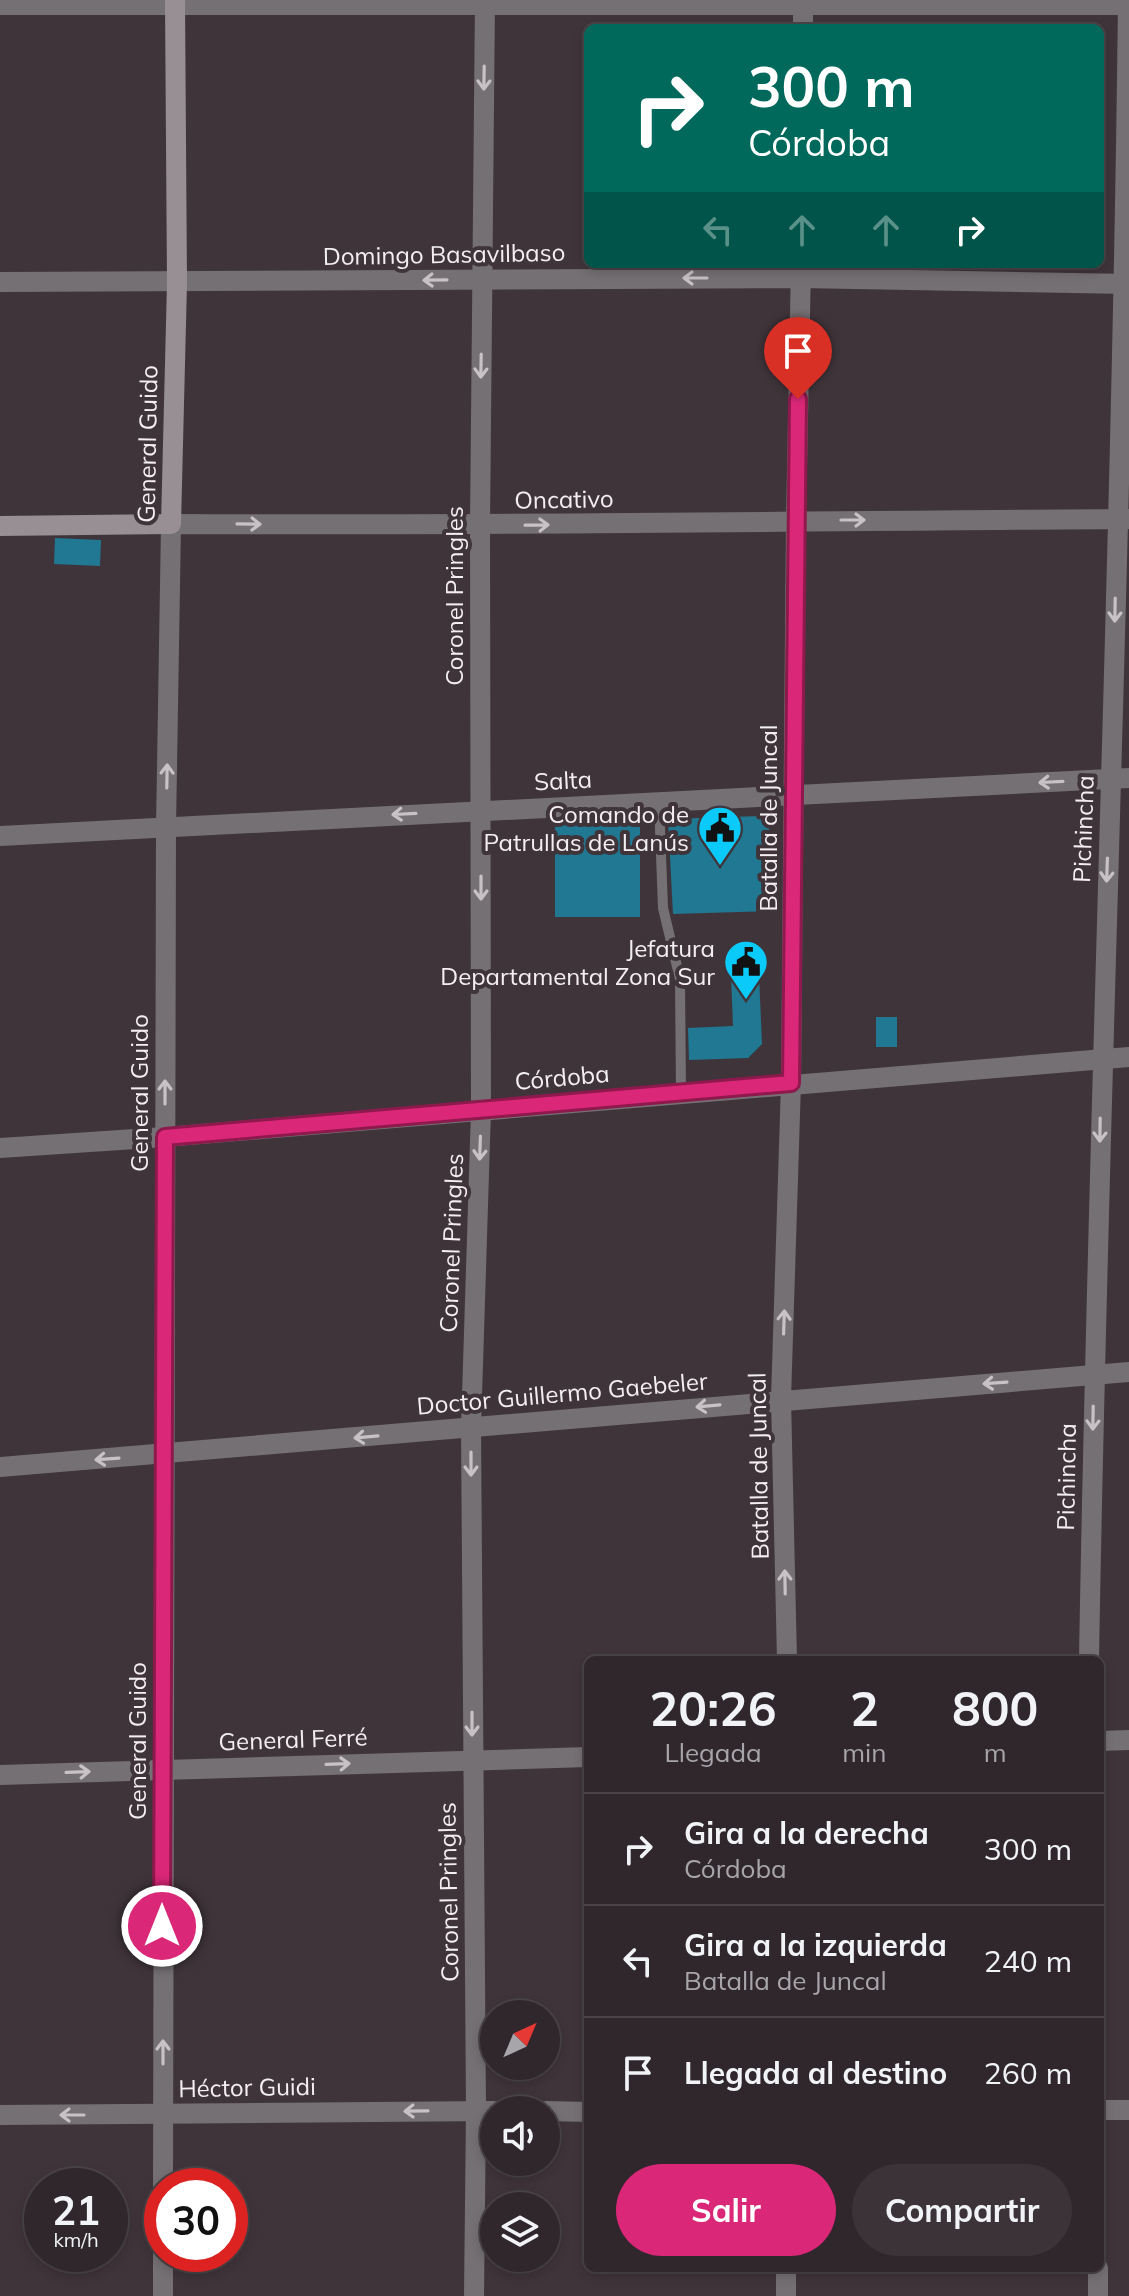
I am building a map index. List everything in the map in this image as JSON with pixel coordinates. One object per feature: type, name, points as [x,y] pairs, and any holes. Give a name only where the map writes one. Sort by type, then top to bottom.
[{"type":"main road","name":"General Guido","points":[[171,524],[177,283],[175,3]]},
{"type":"main road","name":"Oncativo","points":[[0,526],[171,524]]},
{"type":"street","name":"Coronel Pringles","points":[[484,2096],[473,1760],[471,1428],[481,1110],[480,526],[485,2]]},
{"type":"street","points":[[803,2],[803,24]]},
{"type":"street","points":[[0,5],[1128,3]]},
{"type":"street","name":"Pichincha","points":[[1089,1656],[1101,1059],[1120,778],[1128,3]]},
{"type":"street","name":"Domingo Basavilbaso","points":[[0,282],[482,279],[801,271],[1127,284]]},
{"type":"street","name":"Batalla de Juncal","points":[[787,1656],[781,1399],[791,1083],[801,271]]},
{"type":"street","name":"Oncativo","points":[[171,524],[480,526],[796,520],[1123,519]]},
{"type":"street","name":"General Guido","points":[[163,2168],[166,828],[171,524]]},
{"type":"street","name":"Salta","points":[[0,836],[1120,778]]},
{"type":"street","name":"Córdoba","points":[[0,1148],[1129,1057]]},
{"type":"street","name":"Doctor Guillermo Gaebeler","points":[[0,1467],[1129,1372]]},
{"type":"street","points":[[1104,1741],[1129,1740]]},
{"type":"street","name":"General Ferré","points":[[0,1775],[584,1757]]},
{"type":"street","points":[[1104,2110],[1129,2110]]},
{"type":"street","name":"Héctor Guidi","points":[[0,2115],[480,2111]]},
{"type":"street","points":[[560,2111],[584,2112]]},
{"type":"street","name":"Coronel Pringles","points":[[474,2296],[481,2176]]},
{"type":"street","points":[[163,2272],[163,2296]]},
{"type":"street","points":[[786,2272],[786,2296]]},
{"type":"street","points":[[1098,2272],[1098,2296]]},
{"type":"lane","points":[[659,802],[663,908],[680,979],[681,1093]]},
{"type":"building","points":[[55,538],[101,540],[100,566],[54,564]]},
{"type":"building","name":"Comando de Patrullas de Lanús","points":[[762,816],[769,824],[772,911],[673,914],[668,819]]},
{"type":"building","points":[[555,822],[640,822],[640,917],[555,917]]},
{"type":"building","name":"Jefatura Departamental Zona Sur","points":[[759,975],[762,1044],[748,1058],[689,1060],[688,1028],[733,1026],[731,976]]},
{"type":"building","points":[[876,1017],[897,1017],[897,1047],[876,1047]]},
{"type":"place","name":"Comando de Patrullas de Lanús","points":[[720,867]]},
{"type":"place","name":"Jefatura Departamental Zona Sur","points":[[746,1001]]},
{"type":"route","points":[[162,1926],[165,1137],[791,1083],[798,399]]}]
